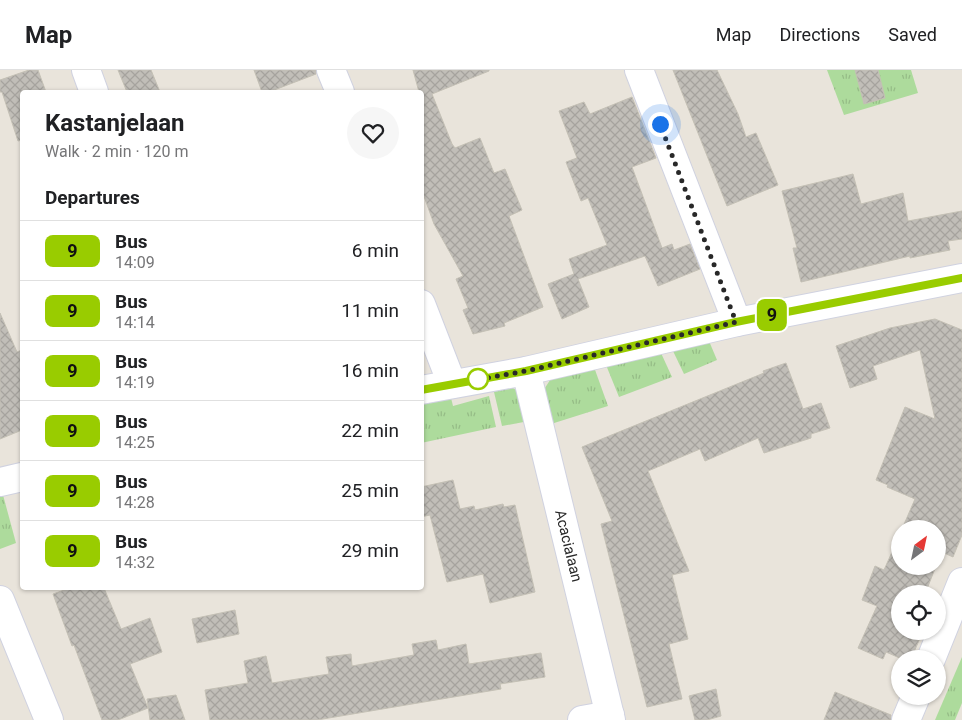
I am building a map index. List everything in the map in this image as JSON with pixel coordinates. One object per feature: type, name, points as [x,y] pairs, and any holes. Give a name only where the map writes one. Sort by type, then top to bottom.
[{"type":"street","points":[[86,70],[93,90]]},
{"type":"street","points":[[331,70],[339,90]]},
{"type":"street","points":[[639,70],[736,322]]},
{"type":"street","points":[[424,389],[526,371],[736,322],[962,278]]},
{"type":"street","points":[[424,312],[452,384]]},
{"type":"street","name":"Acacialaan","points":[[526,371],[610,718]]},
{"type":"street","points":[[0,482],[20,477]]},
{"type":"street","points":[[935,650],[962,582]]},
{"type":"street","points":[[0,600],[48,720]]},
{"type":"street","points":[[906,720],[912,705]]},
{"type":"street","points":[[582,720],[610,718]]},
{"type":"green space","points":[[827,70],[911,70],[918,93],[844,115]]},
{"type":"green space","points":[[709,341],[717,360],[684,374],[673,351]]},
{"type":"green space","points":[[661,353],[672,377],[619,397],[606,365]]},
{"type":"green space","points":[[594,367],[608,406],[551,424],[543,391],[552,377]]},
{"type":"green space","points":[[507,384],[522,394],[529,421],[502,426],[494,392],[498,390],[497,386]]},
{"type":"green space","points":[[489,396],[496,427],[424,442],[424,404],[451,398],[453,406]]},
{"type":"green space","points":[[3,495],[16,543],[0,549],[0,496]]},
{"type":"green space","points":[[962,657],[962,703],[955,720],[935,720],[941,705],[946,705],[946,694]]},
{"type":"building","points":[[29,70],[38,70],[45,90],[20,90],[20,140],[18,141],[2,92],[0,92],[0,80]]},
{"type":"building","points":[[118,70],[151,70],[159,90],[126,90]]},
{"type":"building","points":[[254,70],[316,70],[316,74],[274,90],[261,90]]},
{"type":"building","points":[[413,70],[489,70],[432,94],[455,148],[480,138],[494,173],[505,169],[522,210],[509,216],[543,307],[504,323],[505,326],[473,334],[463,310],[468,308],[456,279],[463,276],[434,224],[424,196],[424,90],[418,90]]},
{"type":"building","points":[[673,70],[717,70],[738,114],[746,137],[756,133],[778,185],[727,206]]},
{"type":"building","points":[[855,70],[878,70],[885,98],[864,104]]},
{"type":"building","points":[[632,97],[656,158],[632,167],[662,248],[672,244],[674,250],[690,244],[700,269],[658,286],[645,256],[578,279],[589,307],[562,319],[548,284],[574,274],[569,259],[607,245],[588,198],[581,201],[566,162],[577,158],[559,111],[584,102],[590,114]]},
{"type":"building","points":[[853,174],[861,204],[903,193],[908,221],[962,211],[962,239],[948,241],[950,250],[910,258],[910,256],[801,282],[793,248],[797,248],[782,191]]},
{"type":"building","points":[[0,313],[17,352],[20,351],[20,431],[0,439]]},
{"type":"building","points":[[935,319],[962,330],[962,535],[953,557],[946,554],[946,520],[906,520],[915,499],[876,480],[905,407],[935,419],[920,350],[873,366],[877,379],[850,388],[836,346],[890,328]]},
{"type":"building","points":[[786,363],[803,409],[821,403],[830,428],[811,434],[811,438],[764,453],[758,438],[705,461],[700,449],[648,471],[689,571],[672,575],[688,639],[669,644],[682,699],[647,707],[601,524],[612,521],[582,447]]},
{"type":"building","points":[[453,480],[460,509],[474,506],[475,510],[503,504],[504,507],[515,505],[535,592],[490,603],[483,574],[447,582],[430,515],[424,516],[424,486]]},
{"type":"building","points":[[891,554],[891,575],[932,575],[929,585],[891,585],[891,640],[919,640],[915,650],[891,650],[891,654],[886,652],[883,659],[858,648],[877,606],[862,600],[875,566],[884,570]]},
{"type":"building","points":[[64,590],[105,590],[121,629],[150,618],[162,652],[130,664],[148,708],[118,720],[102,720],[53,594]]},
{"type":"building","points":[[235,610],[239,634],[197,643],[192,619]]},
{"type":"building","points":[[436,640],[438,650],[466,644],[469,664],[541,653],[545,677],[500,684],[501,689],[317,720],[210,720],[205,690],[248,683],[244,661],[266,656],[272,683],[329,674],[326,657],[351,654],[352,666],[414,655],[412,644]]},
{"type":"building","points":[[716,689],[721,716],[707,720],[695,720],[689,696]]},
{"type":"building","points":[[835,692],[891,715],[891,720],[824,720]]},
{"type":"building","points":[[176,695],[185,720],[150,720],[147,699]]},
{"type":"bus line","name":"9","points":[[424,389],[526,371],[736,322],[962,278]]},
{"type":"route","points":[[478,379],[470,381],[526,371],[736,322],[660,124]]}]
